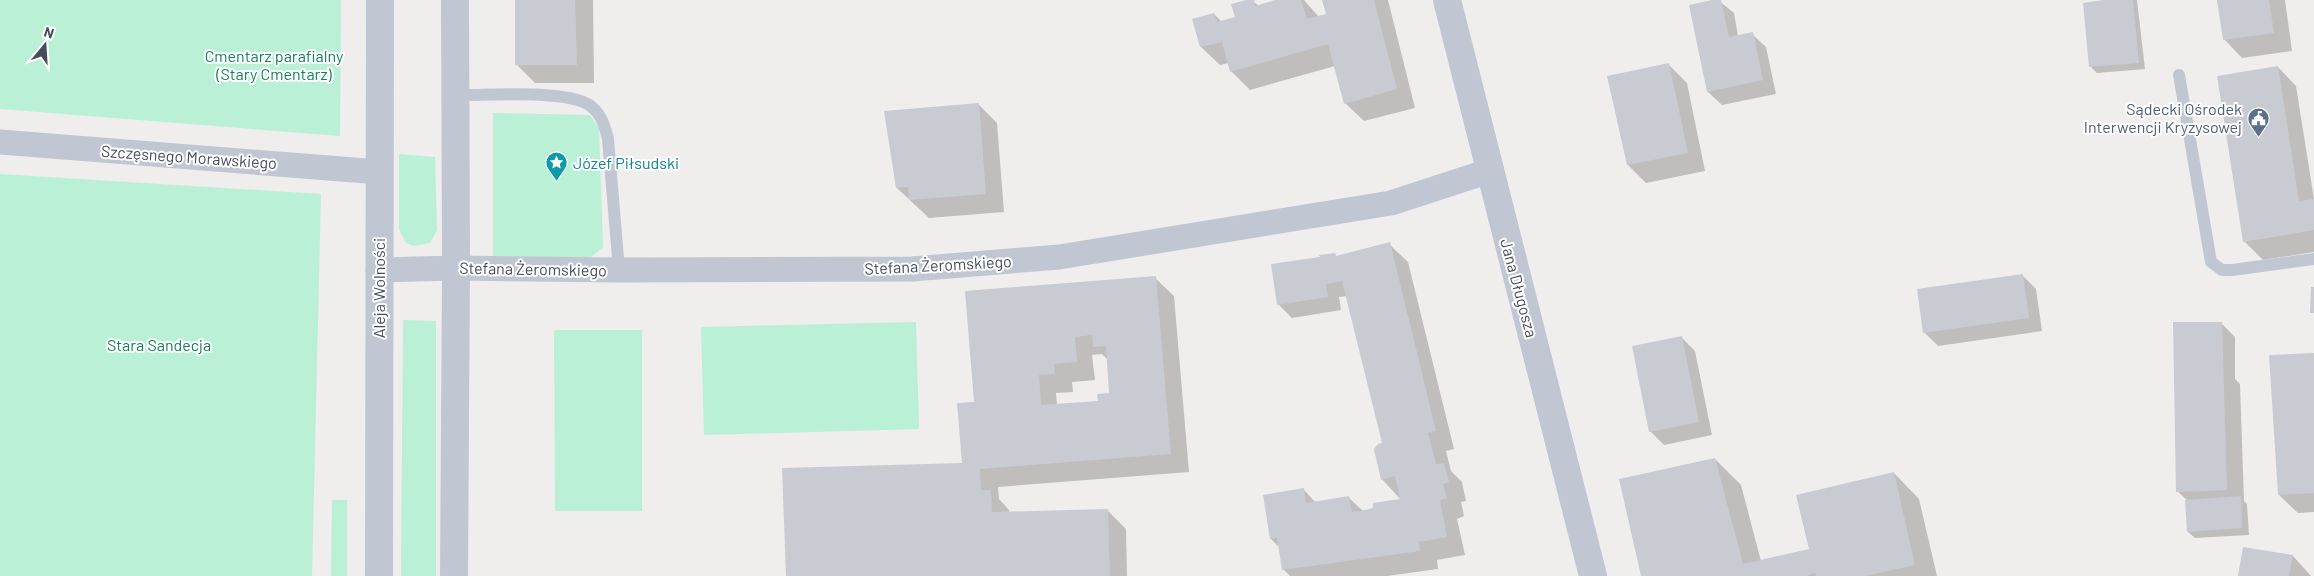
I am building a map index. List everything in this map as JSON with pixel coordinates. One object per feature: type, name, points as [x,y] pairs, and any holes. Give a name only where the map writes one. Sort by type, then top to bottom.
[{"type":"street","name":"Aleja Wolności","points":[[379,576],[378,270],[380,0]]},
{"type":"street","points":[[454,576],[455,0]]},
{"type":"street","name":"Jana Długosza","points":[[1447,0],[1593,576]]},
{"type":"street","name":"Szczęsnego Morawskiego","points":[[0,142],[379,172]]},
{"type":"street","name":"Stefana Żeromskiego","points":[[378,270],[456,268],[619,270],[912,269],[1059,257],[1391,203],[1489,171]]},
{"type":"lane","points":[[2179,75],[2211,262],[2222,270],[2232,270],[2314,258]]},
{"type":"lane","points":[[456,95],[556,94],[578,98],[593,107],[604,121],[608,139],[619,270]]},
{"type":"green space","name":"Cmentarz parafialny (Stary Cmentarz)","points":[[0,0],[341,0],[340,136],[0,109]]},
{"type":"green space","points":[[493,113],[590,115],[599,128],[603,247],[591,257],[493,257]]},
{"type":"green space","points":[[399,154],[435,157],[437,230],[430,243],[414,246],[406,243],[399,229]]},
{"type":"green space","name":"Stara Sandecja","points":[[0,174],[321,194],[312,576],[0,576]]},
{"type":"green space","points":[[403,320],[436,321],[436,576],[401,576]]},
{"type":"green space","points":[[916,322],[919,429],[704,435],[701,327]]},
{"type":"green space","points":[[554,330],[642,330],[642,511],[555,511]]},
{"type":"green space","points":[[332,500],[347,500],[347,576],[331,576]]},
{"type":"building","points":[[515,0],[575,0],[577,65],[515,65]]},
{"type":"building","points":[[1254,0],[1255,6],[1275,0],[1301,0],[1307,19],[1326,14],[1322,0],[1374,0],[1397,89],[1344,104],[1328,44],[1230,72],[1222,42],[1200,47],[1192,19],[1214,13],[1217,22],[1235,17],[1231,4]]},
{"type":"building","points":[[1721,0],[1729,37],[1753,32],[1763,80],[1707,92],[1689,5]]},
{"type":"building","points":[[2103,0],[2133,0],[2139,63],[2089,67],[2083,3]]},
{"type":"building","points":[[2217,0],[2269,0],[2274,33],[2223,40]]},
{"type":"building","points":[[1669,63],[1688,153],[1627,165],[1607,76]]},
{"type":"building","name":"Sądecki Ośrodek Interwencji Kryzysowej","points":[[2278,66],[2299,201],[2314,199],[2314,230],[2243,242],[2217,76]]},
{"type":"building","points":[[979,103],[986,194],[909,200],[908,187],[896,188],[884,111]]},
{"type":"building","points":[[1390,242],[1436,431],[1428,433],[1436,464],[1444,463],[1449,482],[1443,484],[1447,498],[1440,500],[1447,537],[1419,542],[1420,551],[1282,570],[1277,538],[1270,539],[1263,495],[1304,488],[1306,503],[1349,496],[1352,512],[1373,509],[1373,503],[1400,499],[1395,476],[1381,480],[1374,449],[1378,444],[1382,443],[1342,281],[1326,284],[1328,297],[1277,305],[1271,264],[1335,253],[1336,256]]},
{"type":"building","points":[[2023,274],[2029,318],[1923,333],[1917,289]]},
{"type":"building","points":[[1156,276],[1171,454],[980,469],[981,490],[991,490],[992,512],[1108,509],[1110,576],[786,576],[782,468],[962,463],[957,403],[974,402],[965,291]],"holes":[[[1092,335],[1093,347],[1106,346],[1109,393],[1097,394],[1098,401],[1041,405],[1039,375],[1055,374],[1054,364],[1077,362],[1075,337]]]},
{"type":"building","points":[[2311,287],[2314,287],[2314,313],[2310,313]]},
{"type":"building","points":[[2173,322],[2222,322],[2227,490],[2176,492]]},
{"type":"building","points":[[1682,336],[1699,422],[1649,432],[1632,346]]},
{"type":"building","points":[[2314,353],[2314,493],[2278,495],[2269,355]]},
{"type":"building","points":[[1715,458],[1743,564],[1809,549],[1796,495],[1894,472],[1915,565],[1865,576],[1816,576],[1815,573],[1806,576],[1641,576],[1619,479]]},
{"type":"building","points":[[2241,496],[2242,528],[2187,532],[2185,500]]},
{"type":"building","points":[[2243,547],[2293,555],[2289,576],[2238,576]]},
{"type":"place","name":"Sądecki Ośrodek Interwencji Kryzysowej","points":[[2258,137]]},
{"type":"place","name":"Józef Piłsudski","points":[[557,182]]}]
